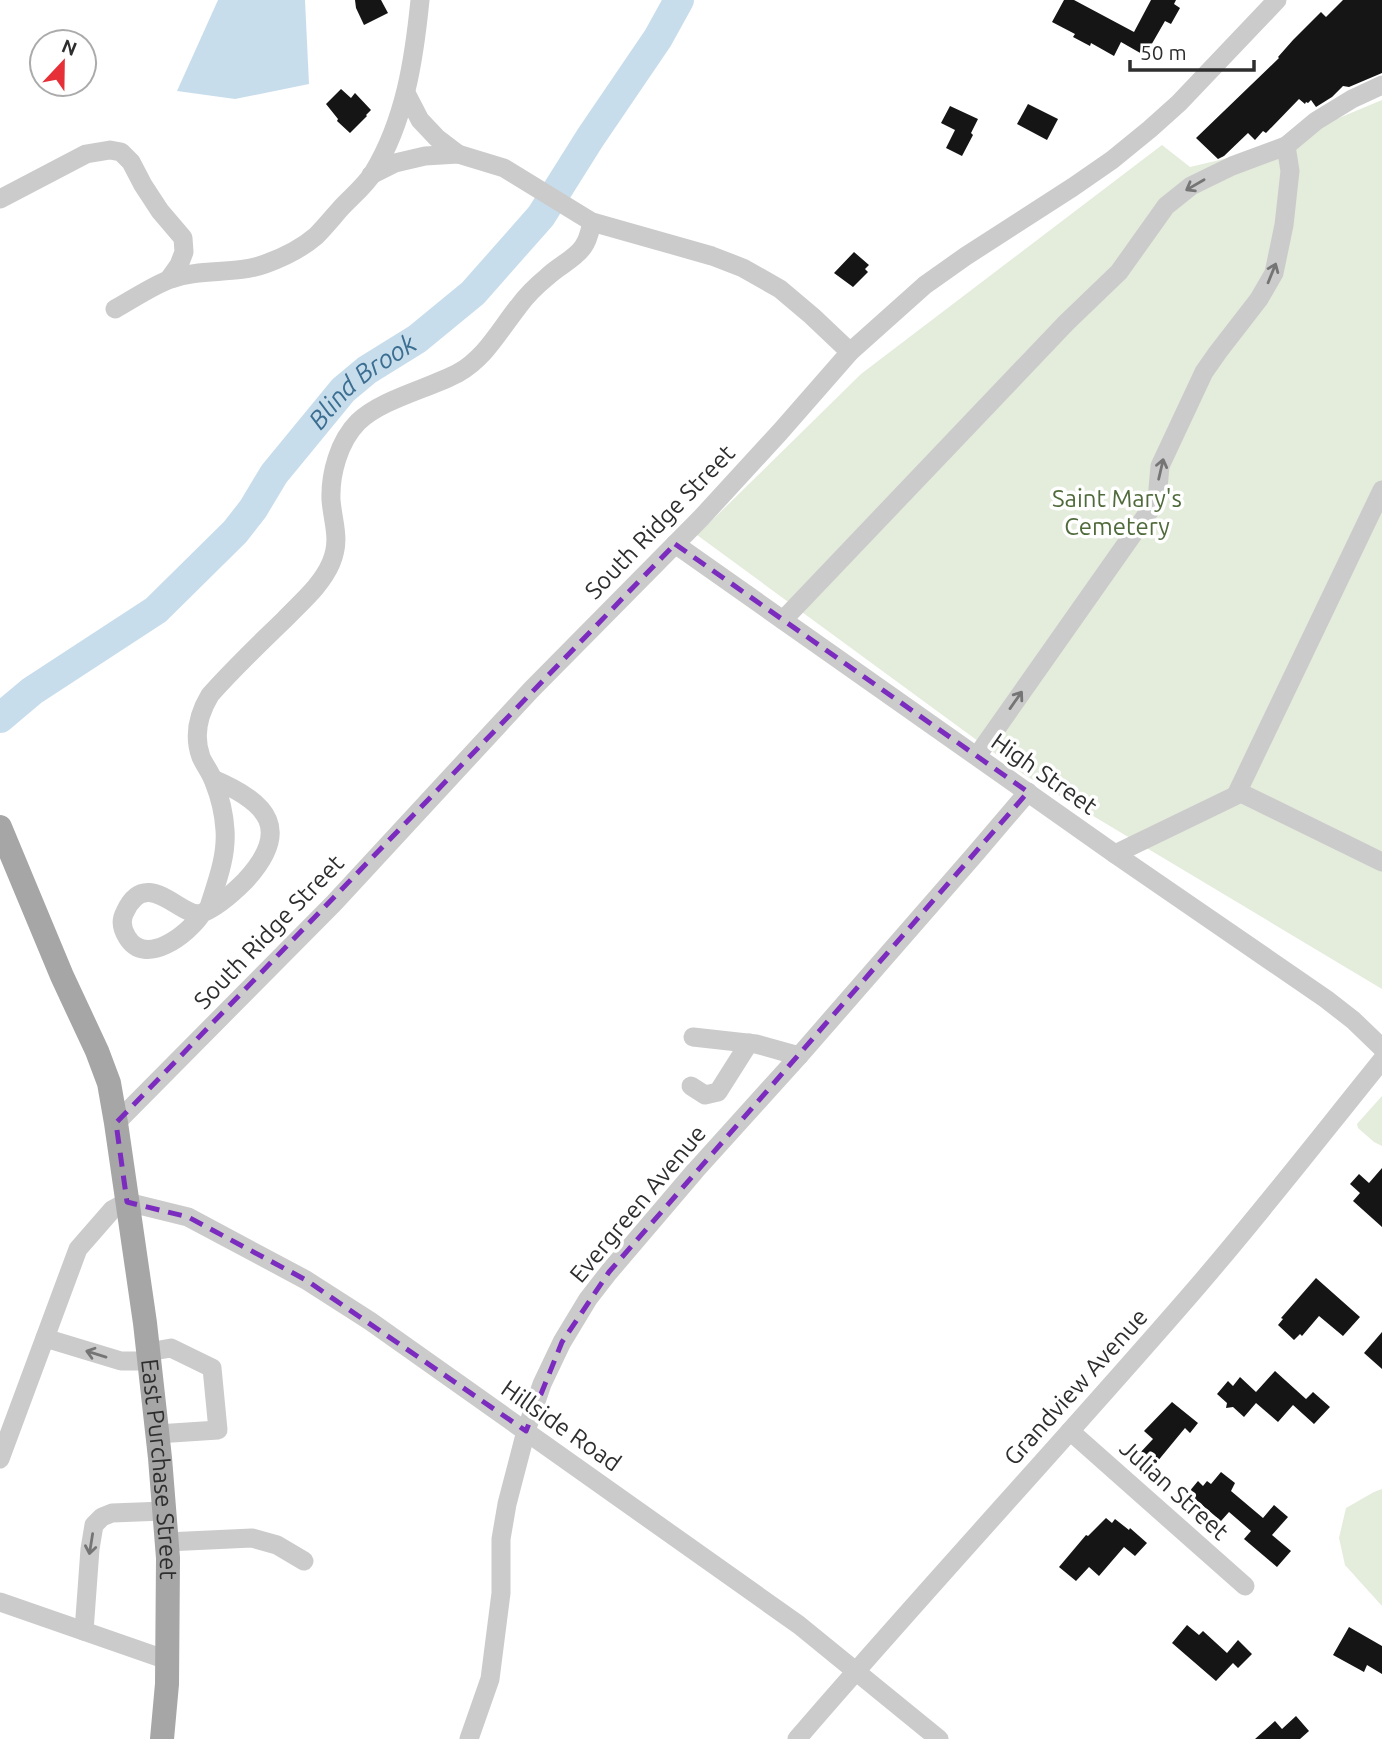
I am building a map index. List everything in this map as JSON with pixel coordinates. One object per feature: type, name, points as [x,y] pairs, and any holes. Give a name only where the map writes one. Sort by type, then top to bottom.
[{"type":"main road","points":[[0,827],[62,976],[97,1051],[108,1083],[116,1123]]},
{"type":"main road","name":"East Purchase Street","points":[[116,1123],[148,1356],[168,1558],[167,1684],[162,1739]]},
{"type":"street","points":[[115,309],[169,279],[263,265],[288,254],[314,237],[371,175],[398,119],[415,49],[420,0]]},
{"type":"street","name":"South Ridge Street","points":[[116,1123],[334,903],[531,690],[701,518],[850,352],[935,278],[1112,160],[1150,129],[1180,103],[1277,0]]},
{"type":"street","points":[[783,620],[1066,323],[1119,272],[1166,206],[1191,186],[1232,166],[1286,146],[1316,121],[1382,85]]},
{"type":"street","points":[[406,93],[420,120],[458,154],[504,168],[592,222],[712,256],[743,268],[780,289],[850,352]]},
{"type":"street","points":[[976,756],[1157,500],[1160,466],[1204,372],[1259,299],[1274,272],[1284,225],[1290,171],[1286,146]]},
{"type":"street","points":[[0,199],[86,154],[110,150],[121,152],[131,162],[160,211],[213,272]]},
{"type":"street","points":[[371,175],[395,163],[425,156],[458,154]]},
{"type":"street","points":[[213,779],[234,789],[261,808],[270,824],[271,835],[263,856],[250,875],[219,904],[204,912],[222,863],[225,842],[223,813],[213,779],[198,745],[198,719],[210,695],[221,682],[307,597],[326,573],[337,539],[331,499],[335,467],[351,431],[358,422],[382,406],[458,373],[475,361],[529,293],[582,249],[588,239],[592,222]]},
{"type":"street","points":[[169,279],[184,252],[183,238]]},
{"type":"street","points":[[1236,795],[1382,490]]},
{"type":"street","name":"High Street","points":[[675,544],[1326,999],[1382,1048]]},
{"type":"street","name":"Evergreen Avenue","points":[[469,1739],[490,1679],[500,1593],[501,1539],[507,1504],[526,1431],[542,1384],[557,1352],[608,1272],[1028,792]]},
{"type":"street","points":[[1115,854],[1241,793],[1382,862]]},
{"type":"street","points":[[693,1037],[749,1043],[799,1056]]},
{"type":"street","points":[[691,1086],[705,1095],[718,1092],[749,1043]]},
{"type":"street","name":"Grandview Avenue","points":[[797,1739],[931,1584],[1193,1291],[1382,1060]]},
{"type":"street","points":[[0,1459],[78,1249],[112,1210],[127,1202]]},
{"type":"street","name":"Hillside Road","points":[[127,1202],[188,1217],[306,1280],[370,1321],[799,1625],[939,1739]]},
{"type":"street","points":[[45,1338],[121,1361],[171,1348],[212,1368],[218,1430],[157,1434]]},
{"type":"street","name":"Julian Street","points":[[1070,1430],[1245,1586]]},
{"type":"street","points":[[84,1631],[94,1525],[102,1517],[112,1513],[164,1511]]},
{"type":"street","points":[[166,1542],[252,1538],[278,1545],[304,1561]]},
{"type":"street","points":[[0,1602],[167,1660]]},
{"type":"highlighted area","points":[[675,544],[1028,792],[609,1272],[562,1342],[526,1431],[306,1280],[188,1217],[127,1202],[116,1123]]},
{"type":"green space","name":"Saint Mary's Cemetery","points":[[1382,100],[1382,989],[1023,774],[697,535],[861,374],[1162,145],[1190,167],[1262,150]]},
{"type":"green space","points":[[1382,1096],[1382,1146],[1358,1128],[1357,1124]]},
{"type":"green space","points":[[1382,1489],[1382,1606],[1345,1565],[1339,1538],[1346,1508]]},
{"type":"water","points":[[218,0],[305,0],[309,84],[235,99],[177,91]]},
{"type":"building","points":[[355,0],[381,0],[388,13],[364,25]]},
{"type":"building","points":[[1064,0],[1074,0],[1134,32],[1151,0],[1176,0],[1174,4],[1180,8],[1171,24],[1165,21],[1146,54],[1121,42],[1114,56],[1091,43],[1090,46],[1073,37],[1075,34],[1052,22]]},
{"type":"building","points":[[1343,0],[1382,0],[1382,73],[1349,87],[1343,86],[1316,107],[1311,100],[1305,104],[1299,99],[1266,133],[1263,131],[1255,140],[1248,133],[1218,159],[1196,138],[1279,58],[1321,12],[1326,17]]},
{"type":"building","points":[[341,89],[351,98],[355,93],[371,110],[350,133],[337,121],[326,104]]},
{"type":"building","points":[[1028,104],[1058,119],[1047,140],[1017,124]]},
{"type":"building","points":[[950,106],[978,119],[962,156],[946,148],[955,130],[941,123]]},
{"type":"building","points":[[854,252],[869,265],[865,269],[868,272],[853,287],[834,273]]},
{"type":"building","points":[[1382,1168],[1382,1227],[1353,1201],[1360,1193],[1350,1184],[1359,1174],[1369,1183]]},
{"type":"building","points":[[1316,1278],[1360,1317],[1343,1336],[1319,1316],[1302,1336],[1300,1334],[1294,1340],[1278,1325]]},
{"type":"building","points":[[1382,1332],[1382,1369],[1364,1353]]},
{"type":"building","points":[[1275,1371],[1306,1399],[1313,1392],[1330,1407],[1314,1424],[1293,1405],[1278,1422],[1256,1403],[1244,1417],[1233,1407],[1226,1408],[1227,1403],[1217,1394],[1228,1381],[1233,1386],[1240,1377],[1256,1392]]},
{"type":"building","points":[[1172,1402],[1198,1423],[1190,1433],[1185,1428],[1152,1468],[1138,1455],[1153,1439],[1144,1431]]},
{"type":"building","points":[[1221,1472],[1235,1483],[1231,1491],[1263,1518],[1274,1505],[1288,1517],[1272,1535],[1291,1551],[1277,1567],[1244,1539],[1251,1531],[1229,1512],[1221,1521],[1188,1493],[1198,1481],[1203,1486],[1207,1481],[1211,1484]]},
{"type":"building","points":[[1106,1518],[1112,1523],[1115,1519],[1129,1530],[1130,1528],[1147,1543],[1135,1556],[1124,1547],[1099,1576],[1089,1567],[1076,1581],[1059,1567],[1086,1535]]},
{"type":"building","points":[[1187,1625],[1199,1635],[1203,1631],[1227,1653],[1238,1640],[1252,1654],[1238,1668],[1233,1663],[1216,1681],[1172,1643]]},
{"type":"building","points":[[1349,1627],[1382,1646],[1382,1674],[1367,1665],[1364,1672],[1333,1655]]},
{"type":"building","points":[[1296,1716],[1309,1731],[1300,1739],[1255,1739],[1275,1721],[1282,1729]]},
{"type":"waterway","name":"Blind Brook","points":[[0,718],[32,691],[156,610],[235,532],[253,509],[274,474],[343,390],[367,370],[417,339],[473,293],[541,216],[658,38],[679,0]]}]
